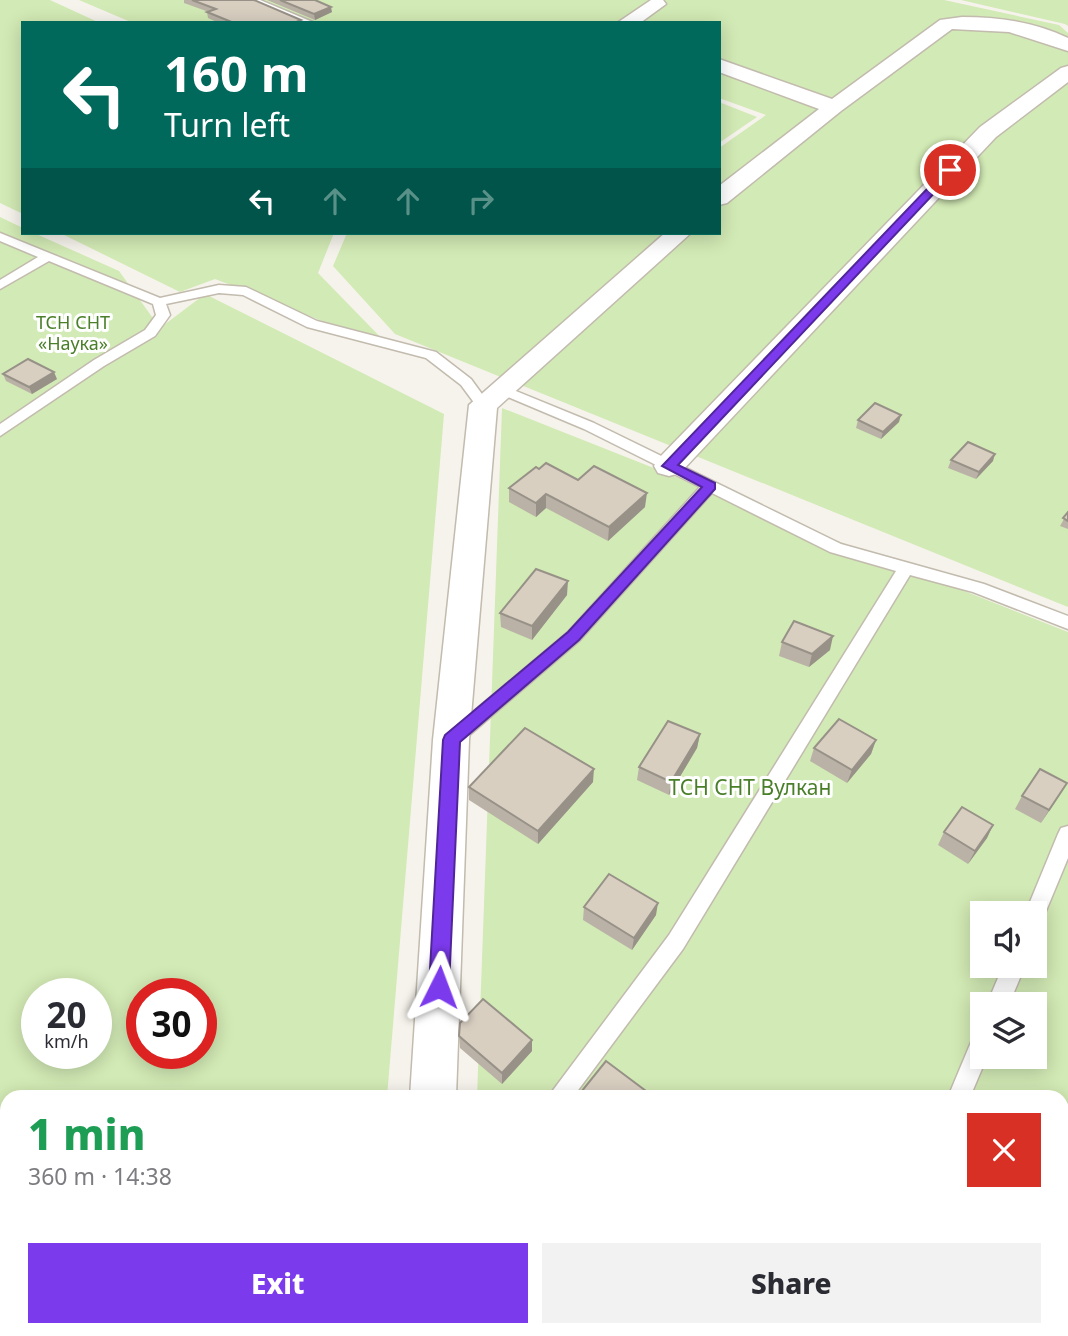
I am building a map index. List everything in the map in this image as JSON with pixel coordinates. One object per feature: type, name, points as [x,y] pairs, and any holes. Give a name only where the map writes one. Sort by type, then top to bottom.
[{"type":"street","points":[[629,21],[657,4],[644,0]]},
{"type":"street","points":[[941,5],[969,21]]},
{"type":"street","points":[[721,196],[834,107],[947,24],[969,21],[1018,28],[1068,45]]},
{"type":"street","points":[[721,66],[834,107]]},
{"type":"street","points":[[669,466],[988,132],[1068,72]]},
{"type":"street","points":[[433,1090],[451,740],[492,397],[678,235]]},
{"type":"lane","points":[[252,0],[305,21]]},
{"type":"lane","points":[[0,237],[159,302],[219,289],[246,291],[313,324],[431,355],[466,382],[492,397],[589,426],[836,548],[978,589],[1068,623]]},
{"type":"lane","points":[[0,285],[49,256]]},
{"type":"lane","points":[[0,431],[99,363],[150,333],[163,315],[159,302]]},
{"type":"lane","points":[[451,740],[574,636],[710,486]]},
{"type":"lane","points":[[564,1090],[676,942],[906,568]]},
{"type":"lane","points":[[1040,901],[1068,834]]},
{"type":"lane","points":[[962,1090],[971,1069]]},
{"type":"green space","points":[[0,0],[50,0],[96,21],[21,21],[21,213],[0,203]]},
{"type":"green space","points":[[79,0],[944,0],[1059,25],[1068,33],[1068,607],[395,334],[333,266],[346,235],[721,235],[721,147],[766,115],[721,99],[721,21],[128,21]]},
{"type":"green space","points":[[961,0],[1068,0],[1068,26],[1065,24]]},
{"type":"green space","points":[[721,103],[757,117],[721,142]]},
{"type":"green space","name":"ТСН СНТ «Наука»","points":[[0,217],[21,227],[21,235],[38,235],[119,271],[160,328],[205,294],[444,414],[388,1090],[0,1090]]},
{"type":"green space","points":[[64,235],[333,235],[318,273],[391,348],[215,279],[180,292]]},
{"type":"green space","name":"ТСН СНТ Вулкан","points":[[502,408],[1068,632],[1068,1090],[477,1090]]},
{"type":"building","points":[[192,0],[254,0],[301,20],[229,21],[207,12],[216,9]]},
{"type":"building","points":[[280,0],[315,0],[331,7],[314,14]]},
{"type":"building","points":[[28,359],[54,372],[29,387],[3,374]]},
{"type":"building","points":[[875,403],[901,415],[883,432],[858,420]]},
{"type":"building","points":[[968,442],[995,454],[979,472],[951,460]]},
{"type":"building","points":[[546,463],[578,480],[594,466],[647,493],[609,527],[546,494],[536,503],[509,488],[536,467],[539,469]]},
{"type":"building","points":[[536,569],[568,581],[532,626],[500,613]]},
{"type":"building","points":[[794,621],[833,636],[812,654],[782,642]]},
{"type":"building","points":[[839,719],[876,740],[852,770],[814,748]]},
{"type":"building","points":[[668,721],[700,734],[671,782],[639,767]]},
{"type":"building","points":[[525,728],[594,769],[538,831],[469,787]]},
{"type":"building","points":[[1040,769],[1067,783],[1049,810],[1022,796]]},
{"type":"building","points":[[962,807],[993,825],[975,851],[944,832]]},
{"type":"building","points":[[609,874],[658,903],[634,938],[584,907]]},
{"type":"building","points":[[483,999],[532,1040],[502,1073],[459,1036],[460,1023]]},
{"type":"building","points":[[606,1061],[645,1090],[583,1090]]},
{"type":"route","points":[[439,987],[451,740],[574,636],[710,486],[669,466],[950,170]]}]
